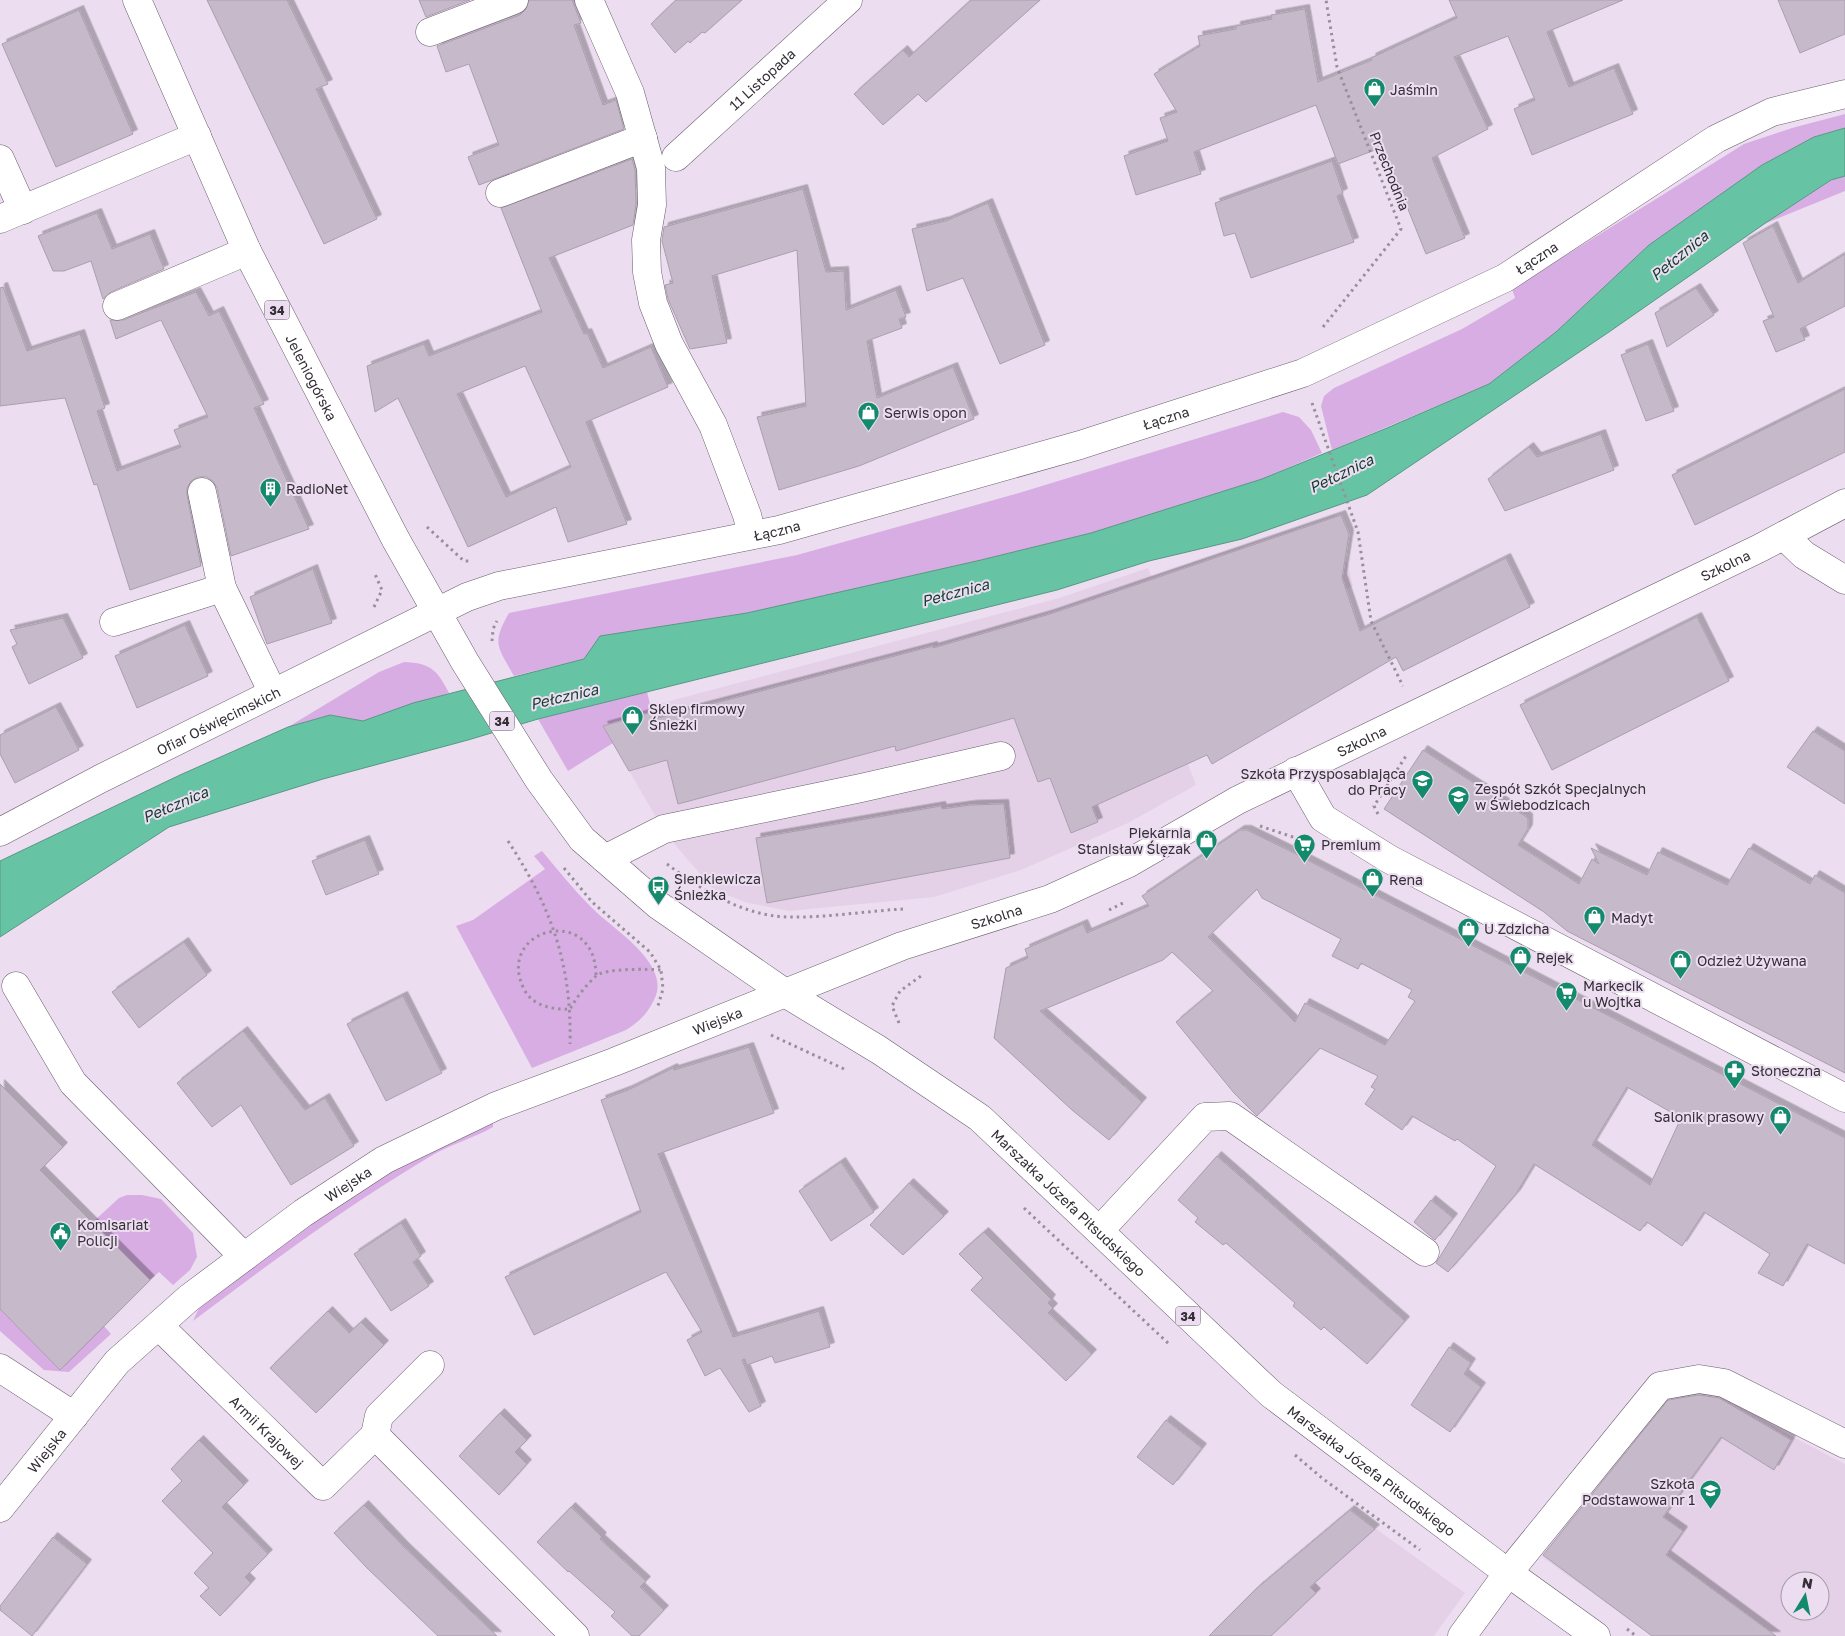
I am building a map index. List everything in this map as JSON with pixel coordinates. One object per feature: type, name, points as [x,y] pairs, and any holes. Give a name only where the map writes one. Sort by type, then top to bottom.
[{"type":"street","name":"Jeleniogórska","points":[[137,0],[247,251],[390,528],[436,612]]},
{"type":"street","points":[[430,32],[514,0]]},
{"type":"street","points":[[589,0],[630,93],[651,168],[652,205],[646,240],[647,272],[653,303],[669,344],[713,425],[747,514],[752,535]]},
{"type":"street","name":"11 Listopada","points":[[676,157],[848,0]]},
{"type":"street","name":"Łączna","points":[[436,612],[467,596],[499,586],[779,530],[1080,445],[1322,366],[1505,278],[1716,139],[1772,112],[1845,94]]},
{"type":"street","points":[[0,159],[12,214],[197,136]]},
{"type":"street","points":[[500,193],[643,138]]},
{"type":"street","points":[[118,306],[247,251]]},
{"type":"street","points":[[202,492],[222,588],[273,692]]},
{"type":"street","name":"Szkolna","points":[[785,993],[902,946],[1050,899],[1129,863],[1238,800],[1784,536],[1845,503]]},
{"type":"street","points":[[1784,536],[1804,555],[1845,580]]},
{"type":"street","points":[[114,622],[222,588]]},
{"type":"street","name":"Marszałka Józefa Piłsudskiego","points":[[436,612],[539,780],[573,829],[605,859],[658,905],[785,993],[879,1050],[980,1118],[1272,1394],[1508,1574],[1596,1636]]},
{"type":"street","name":"Ofiar Oświęcimskich","points":[[0,832],[273,692],[436,612]]},
{"type":"street","points":[[605,859],[664,829],[861,788],[1001,756]]},
{"type":"street","points":[[1296,772],[1323,818],[1374,850],[1845,1098]]},
{"type":"street","points":[[16,986],[73,1083],[244,1257]]},
{"type":"street","name":"Wiejska","points":[[0,1508],[118,1362],[189,1298],[303,1213],[384,1160],[496,1106],[614,1062],[785,993]]},
{"type":"street","points":[[1099,1231],[1205,1116],[1230,1116],[1426,1252]]},
{"type":"street","name":"Armii Krajowej","points":[[159,1326],[323,1486],[376,1435],[379,1416],[430,1364]]},
{"type":"street","points":[[0,1368],[74,1416]]},
{"type":"street","points":[[1462,1636],[1508,1574],[1660,1386],[1700,1379],[1724,1383],[1845,1444]]},
{"type":"street","points":[[376,1435],[575,1636]]},
{"type":"path","name":"Przechodnia","points":[[1321,330],[1401,229],[1337,67],[1326,0]]},
{"type":"path","points":[[1309,394],[1326,448],[1358,532],[1371,621],[1405,692]]},
{"type":"path","points":[[420,530],[427,527],[464,561],[473,561]]},
{"type":"path","points":[[372,610],[382,590],[373,568]]},
{"type":"path","points":[[492,646],[493,629],[499,618]]},
{"type":"path","points":[[1256,825],[1300,840]]},
{"type":"path","points":[[508,841],[532,878],[549,914],[554,930],[566,973],[570,1009],[570,1047]]},
{"type":"path","points":[[638,841],[679,873],[727,902],[753,911],[788,917],[903,908],[905,915]]},
{"type":"path","points":[[1102,912],[1120,906],[1127,900]]},
{"type":"path","points":[[609,918],[650,952]]},
{"type":"path","points":[[570,1009],[560,1010],[540,1005],[526,994],[519,979],[518,962],[525,947],[538,936],[554,930],[576,935],[585,943],[594,958],[596,975]]},
{"type":"path","points":[[570,1009],[581,992],[596,975],[629,969],[661,970]]},
{"type":"path","points":[[906,1028],[898,1022],[892,1006],[900,991],[924,973]]},
{"type":"path","points":[[764,1036],[774,1035],[845,1069]]},
{"type":"path","points":[[1024,1207],[1136,1316],[1174,1349]]},
{"type":"path","points":[[1292,1452],[1368,1513]]},
{"type":"path","points":[[1621,1625],[1636,1636]]},
{"type":"shaded area","points":[[1845,114],[1845,128],[1814,137],[1762,165],[1649,245],[1556,332],[1489,384],[1332,450],[1321,406],[1324,396],[1334,388],[1462,329],[1515,298],[1512,289],[1744,144],[1792,128]]},
{"type":"shaded area","points":[[1845,176],[1845,191],[1764,224],[1831,180]]},
{"type":"shaded area","points":[[1283,412],[1299,417],[1311,430],[1322,453],[1262,479],[1091,533],[747,613],[600,636],[584,659],[514,676],[499,645],[500,632],[509,613],[797,555],[1019,493]]},
{"type":"shaded area","points":[[1335,515],[1353,586],[1324,601],[1165,704],[1196,785],[1128,823],[1021,870],[934,897],[789,911],[748,903],[714,890],[676,846],[657,819],[603,726],[652,712],[651,706],[1059,598],[1148,568],[1151,576]]},
{"type":"shaded area","points":[[404,662],[421,664],[432,669],[437,673],[449,693],[363,721],[330,715],[288,727],[379,672]]},
{"type":"shaded area","points":[[647,692],[652,712],[603,726],[613,743],[568,771],[538,719]]},
{"type":"shaded area","points":[[542,851],[590,906],[637,948],[655,973],[658,987],[649,1009],[631,1027],[532,1068],[456,926],[473,920],[545,869],[534,856]]},
{"type":"shaded area","points":[[493,1121],[493,1127],[439,1152],[340,1214],[193,1321],[199,1308],[326,1210],[391,1168]]},
{"type":"shaded area","points":[[127,1195],[142,1195],[161,1199],[193,1233],[197,1257],[190,1270],[173,1285],[159,1272],[150,1280],[93,1222],[119,1198]]},
{"type":"shaded area","points":[[0,1309],[60,1369],[104,1326],[111,1334],[69,1372],[44,1370],[0,1331]]},
{"type":"shaded area","name":"Szkoła Podstawowa nr 1","points":[[1695,1388],[1722,1395],[1793,1437],[1845,1464],[1845,1636],[1652,1636],[1542,1557],[1663,1395]]},
{"type":"shaded area","points":[[1350,1510],[1465,1593],[1434,1636],[1209,1636]]},
{"type":"water","name":"Pełcznica","points":[[1845,128],[1845,176],[1831,180],[1764,224],[1609,332],[1367,495],[1242,539],[1149,561],[1057,590],[538,719],[323,779],[169,827],[0,937],[0,861],[180,775],[288,727],[330,715],[363,721],[413,703],[584,659],[600,636],[747,613],[1091,533],[1262,479],[1489,384],[1556,332],[1649,245],[1762,165],[1814,137]]},
{"type":"building","points":[[207,0],[287,0],[328,84],[316,89],[377,219],[324,244]]},
{"type":"building","points":[[419,0],[470,0],[426,17]]},
{"type":"building","points":[[529,0],[572,0],[581,23],[574,25],[603,105],[616,100],[624,129],[479,185],[468,157],[499,145],[469,64],[446,72],[437,46],[520,15],[526,9]]},
{"type":"building","points":[[676,0],[742,0],[705,33],[702,32],[690,43],[688,41],[675,53],[651,24]]},
{"type":"building","points":[[971,0],[1040,0],[926,102],[918,94],[883,125],[854,94],[903,50],[909,57]]},
{"type":"building","points":[[1449,0],[1623,0],[1547,32],[1569,87],[1614,68],[1633,114],[1532,155],[1514,109],[1535,100],[1508,36],[1454,57],[1488,129],[1432,158],[1465,238],[1426,254],[1383,147],[1338,164],[1316,105],[1194,152],[1201,174],[1136,195],[1124,156],[1168,141],[1160,118],[1177,112],[1154,74],[1200,46],[1198,36],[1236,29],[1236,26],[1272,19],[1271,15],[1305,9],[1318,82],[1372,60],[1371,58],[1457,18]]},
{"type":"building","points":[[1778,0],[1845,0],[1845,34],[1800,53]]},
{"type":"building","points":[[79,10],[133,134],[56,167],[2,44]]},
{"type":"building","points":[[632,159],[635,170],[636,204],[633,225],[549,258],[584,334],[587,333],[603,368],[651,347],[668,387],[586,422],[627,524],[568,542],[556,507],[468,547],[398,398],[375,412],[367,366],[424,344],[429,356],[542,312],[501,208]],"holes":[[[525,366],[571,467],[506,497],[457,394]]]},
{"type":"building","points":[[1332,161],[1343,193],[1337,196],[1354,242],[1251,278],[1235,233],[1224,236],[1215,203]]},
{"type":"building","points":[[803,189],[826,272],[844,271],[846,310],[896,290],[906,317],[899,319],[902,328],[867,341],[877,398],[953,367],[974,419],[859,466],[779,490],[757,417],[806,406],[797,250],[712,276],[727,343],[690,349],[668,299],[665,285],[673,283],[662,241],[664,227]]},
{"type":"building","points":[[988,203],[1045,345],[1000,364],[963,278],[927,291],[912,229],[946,221]]},
{"type":"building","points":[[97,213],[112,249],[150,234],[164,269],[111,292],[103,299],[91,261],[64,271],[53,271],[38,236]]},
{"type":"building","points":[[1773,226],[1798,283],[1845,254],[1845,306],[1800,329],[1805,340],[1776,352],[1763,321],[1774,317],[1743,243]]},
{"type":"building","points":[[3,287],[27,351],[80,334],[105,408],[97,411],[117,471],[181,447],[174,430],[208,417],[161,320],[116,339],[110,320],[123,320],[196,292],[209,316],[219,311],[264,404],[254,408],[309,529],[231,556],[217,488],[213,481],[207,477],[198,477],[191,481],[187,488],[187,495],[201,566],[130,590],[97,484],[94,485],[65,398],[0,406],[0,288]]},
{"type":"building","points":[[1696,288],[1714,315],[1667,347],[1655,313]]},
{"type":"building","points":[[1648,344],[1674,411],[1646,421],[1621,355]]},
{"type":"building","points":[[1845,389],[1845,452],[1695,525],[1672,475]]},
{"type":"building","points":[[1601,434],[1614,470],[1505,511],[1488,479],[1529,447],[1537,457]]},
{"type":"building","points":[[1341,515],[1349,534],[1342,578],[1360,631],[1506,558],[1530,607],[1403,671],[1396,657],[1212,764],[1207,755],[1092,807],[1098,822],[1071,833],[1050,778],[1038,782],[1014,718],[896,751],[895,746],[678,804],[667,760],[629,771],[603,726],[652,712],[654,719],[933,646],[933,648],[1050,614]]},
{"type":"building","points":[[313,569],[332,623],[267,644],[250,597]]},
{"type":"building","points":[[1697,617],[1729,681],[1552,770],[1520,705]]},
{"type":"building","points":[[63,618],[83,658],[29,684],[12,647],[17,644],[10,630]]},
{"type":"building","points":[[185,625],[208,676],[137,708],[115,656]]},
{"type":"building","points":[[56,707],[79,750],[15,783],[0,754],[0,735]]},
{"type":"building","points":[[1813,731],[1845,751],[1845,804],[1787,767]]},
{"type":"building","points":[[1423,750],[1528,818],[1528,829],[1518,845],[1579,884],[1592,859],[1599,864],[1591,848],[1647,875],[1658,852],[1727,885],[1749,848],[1810,884],[1815,875],[1845,893],[1845,1073],[1567,931],[1544,912],[1384,809]]},
{"type":"building","points":[[1004,804],[1010,858],[767,903],[756,838],[941,806],[942,809],[971,805]]},
{"type":"building","points":[[1240,830],[1247,830],[1845,1138],[1845,1264],[1807,1244],[1783,1286],[1758,1273],[1770,1254],[1704,1212],[1682,1246],[1647,1222],[1640,1231],[1534,1164],[1516,1194],[1448,1272],[1436,1263],[1496,1166],[1457,1139],[1455,1141],[1412,1116],[1402,1130],[1365,1104],[1375,1089],[1371,1087],[1378,1076],[1320,1048],[1257,1116],[1234,1093],[1176,1022],[1213,991],[1172,952],[1163,960],[1040,1011],[1142,1102],[1109,1140],[1072,1110],[994,1038],[1006,968],[1028,958],[1025,949],[1083,924],[1087,933],[1149,906],[1142,896]],"holes":[[[1257,889],[1262,898],[1341,939],[1332,956],[1358,969],[1361,963],[1412,990],[1408,997],[1415,1001],[1385,1045],[1305,1003],[1295,1022],[1208,937]],[[1627,1087],[1681,1118],[1650,1185],[1592,1145]]]},
{"type":"building","points":[[365,840],[379,874],[326,895],[312,861]]},
{"type":"building","points":[[184,942],[207,975],[139,1028],[112,992]]},
{"type":"building","points":[[403,996],[442,1073],[386,1101],[347,1024]]},
{"type":"building","points":[[243,1031],[305,1110],[325,1098],[354,1146],[291,1185],[241,1105],[212,1127],[177,1083]]},
{"type":"building","points":[[749,1047],[774,1113],[658,1154],[733,1337],[819,1311],[830,1347],[775,1363],[772,1356],[747,1365],[745,1359],[742,1360],[761,1406],[749,1412],[720,1368],[705,1376],[687,1340],[702,1332],[666,1272],[534,1335],[505,1277],[641,1212],[601,1100],[628,1090],[673,1068],[674,1070]]},
{"type":"building","name":"Komisariat Policji","points":[[0,1084],[63,1147],[40,1170],[150,1280],[60,1370],[0,1309]]},
{"type":"building","points":[[1217,1156],[1405,1321],[1367,1364],[1324,1327],[1321,1330],[1293,1306],[1295,1303],[1226,1243],[1223,1245],[1195,1222],[1198,1218],[1178,1200]]},
{"type":"building","points":[[841,1162],[874,1212],[831,1241],[799,1191]]},
{"type":"building","points":[[909,1183],[944,1216],[903,1255],[870,1225]]},
{"type":"building","points":[[1431,1200],[1453,1218],[1435,1240],[1414,1222]]},
{"type":"building","points":[[401,1223],[421,1256],[413,1262],[429,1286],[391,1311],[354,1254]]},
{"type":"building","points":[[984,1232],[1051,1299],[1048,1303],[1053,1308],[1048,1313],[1092,1354],[1066,1381],[971,1290],[983,1278],[959,1254]]},
{"type":"building","points":[[328,1311],[349,1333],[361,1322],[384,1345],[316,1413],[270,1368]]},
{"type":"building","points":[[1449,1347],[1471,1363],[1464,1374],[1481,1387],[1450,1432],[1411,1405]]},
{"type":"building","points":[[1699,1395],[1719,1398],[1791,1440],[1774,1470],[1721,1437],[1663,1517],[1683,1531],[1666,1555],[1776,1636],[1652,1636],[1543,1555],[1668,1400]]},
{"type":"building","points":[[500,1413],[527,1440],[515,1452],[527,1464],[499,1495],[459,1456]]},
{"type":"building","points":[[1166,1420],[1202,1448],[1173,1485],[1137,1457]]},
{"type":"building","points":[[199,1440],[244,1485],[222,1507],[268,1554],[245,1577],[251,1583],[220,1616],[200,1596],[209,1588],[194,1573],[213,1553],[162,1501],[182,1481],[171,1469]]},
{"type":"building","points":[[364,1505],[404,1547],[497,1636],[438,1636],[367,1568],[334,1533]]},
{"type":"building","points":[[571,1507],[602,1537],[600,1539],[646,1581],[640,1587],[664,1610],[639,1636],[632,1636],[611,1616],[615,1612],[568,1572],[537,1542]]},
{"type":"building","points":[[1350,1510],[1375,1529],[1310,1587],[1316,1593],[1271,1636],[1209,1636],[1256,1589]]},
{"type":"building","points":[[53,1537],[87,1564],[32,1636],[0,1610],[0,1606]]},
{"type":"place","name":"Jaśmin","points":[[1374,108]]},
{"type":"place","name":"Serwis opon","points":[[868,431]]},
{"type":"place","name":"RadioNet","points":[[270,507]]},
{"type":"place","name":"Sklep firmowy Śnieżki","points":[[633,735]]},
{"type":"place","name":"Szkoła Przysposabiająca do Pracy","points":[[1422,800]]},
{"type":"place","name":"Zespół Szkół Specjalnych w Świebodzicach","points":[[1459,815]]},
{"type":"place","name":"Piekarnia Stanisław Ślęzak","points":[[1207,859]]},
{"type":"place","name":"Premium","points":[[1305,863]]},
{"type":"place","name":"Rena","points":[[1373,898]]},
{"type":"place","name":"Sienkiewicza Śnieżka","points":[[658,905]]},
{"type":"place","name":"Madyt","points":[[1595,936]]},
{"type":"place","name":"U Zdzicha","points":[[1468,947]]},
{"type":"place","name":"Rejek","points":[[1520,976]]},
{"type":"place","name":"Odzież Używana","points":[[1681,979]]},
{"type":"place","name":"Markecik u Wojtka","points":[[1567,1012]]},
{"type":"place","name":"Słoneczna","points":[[1735,1089]]},
{"type":"place","name":"Salonik prasowy","points":[[1780,1135]]},
{"type":"place","name":"Komisariat Policji","points":[[61,1251]]},
{"type":"place","name":"Szkoła Podstawowa nr 1","points":[[1711,1510]]}]
